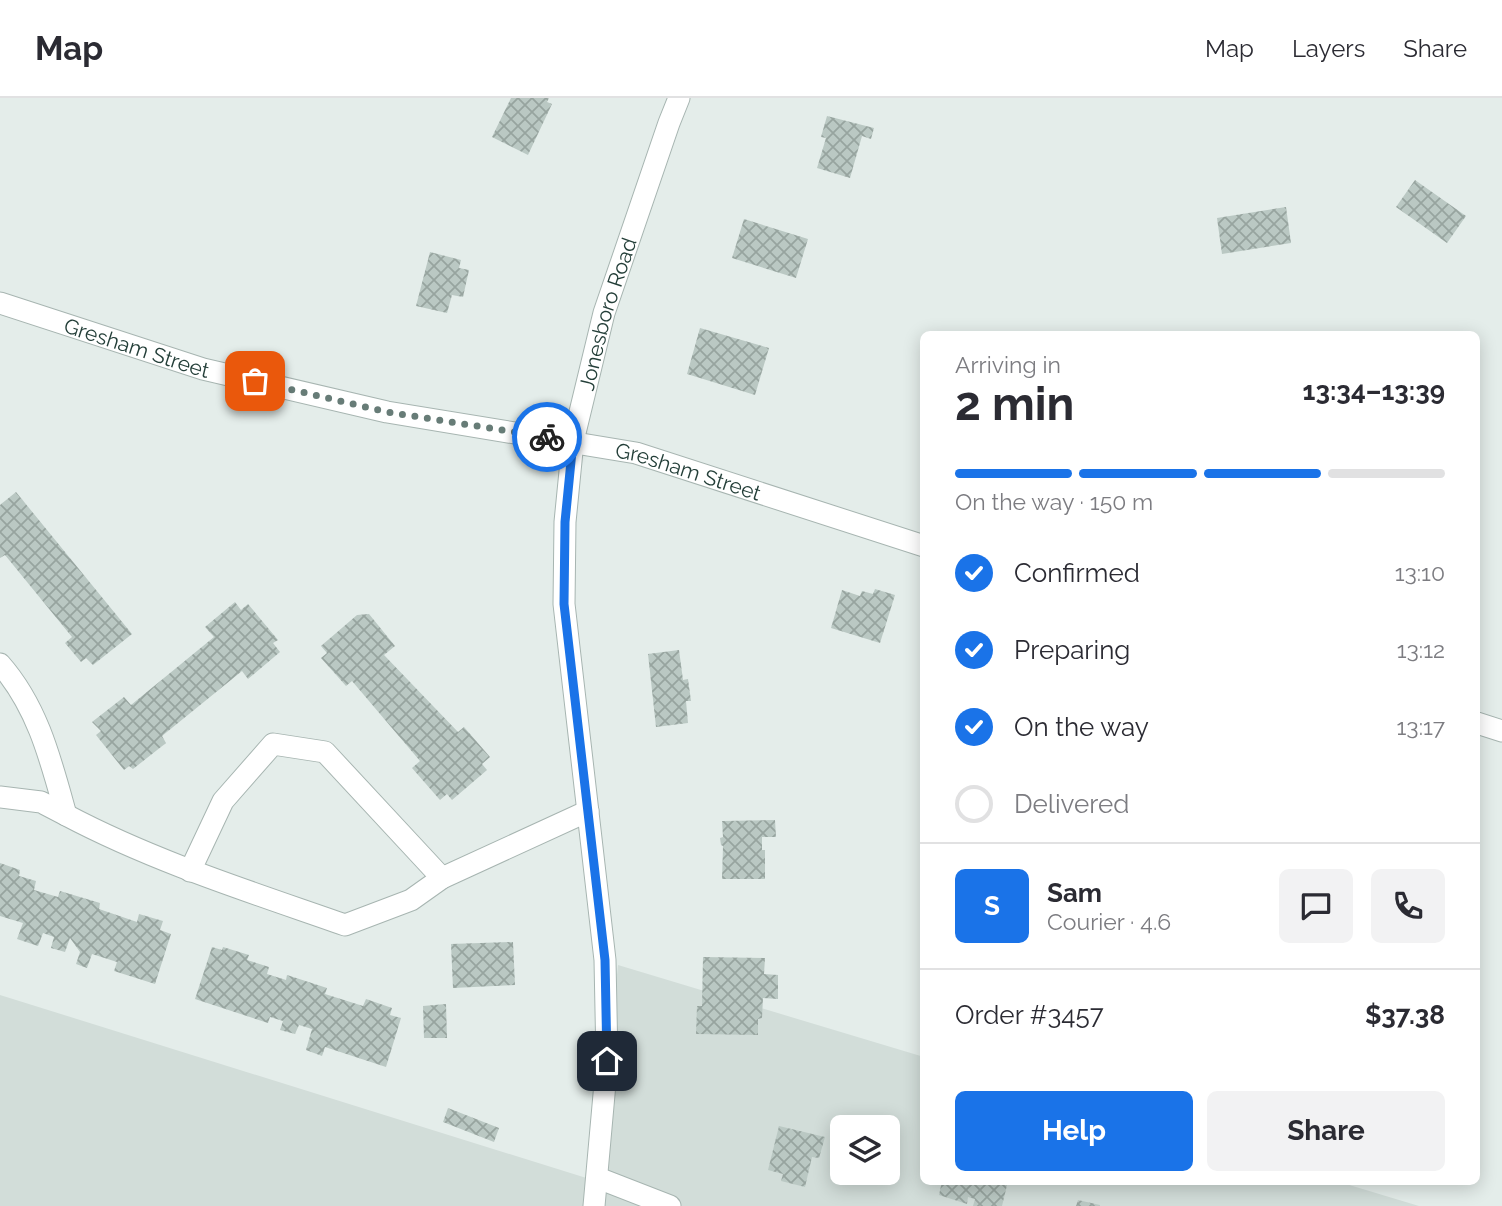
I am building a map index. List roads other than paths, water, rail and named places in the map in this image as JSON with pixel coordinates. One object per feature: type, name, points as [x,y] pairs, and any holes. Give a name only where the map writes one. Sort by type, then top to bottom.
[{"type":"street","name":"Jonesboro Road","points":[[594,1206],[607,1061],[605,960],[564,604],[565,522],[573,441],[604,313],[679,98]]},
{"type":"street","name":"Gresham Street","points":[[0,303],[203,369],[387,412],[636,453],[920,545]]},
{"type":"street","points":[[0,664],[28,703],[46,743],[66,815]]},
{"type":"street","points":[[1480,724],[1502,731]]},
{"type":"street","points":[[190,871],[223,801],[273,744],[325,752],[442,878]]},
{"type":"street","points":[[0,797],[41,802],[108,837],[190,871],[345,925],[411,900],[442,878],[588,811]]},
{"type":"street","points":[[598,1178],[670,1206]]}]
